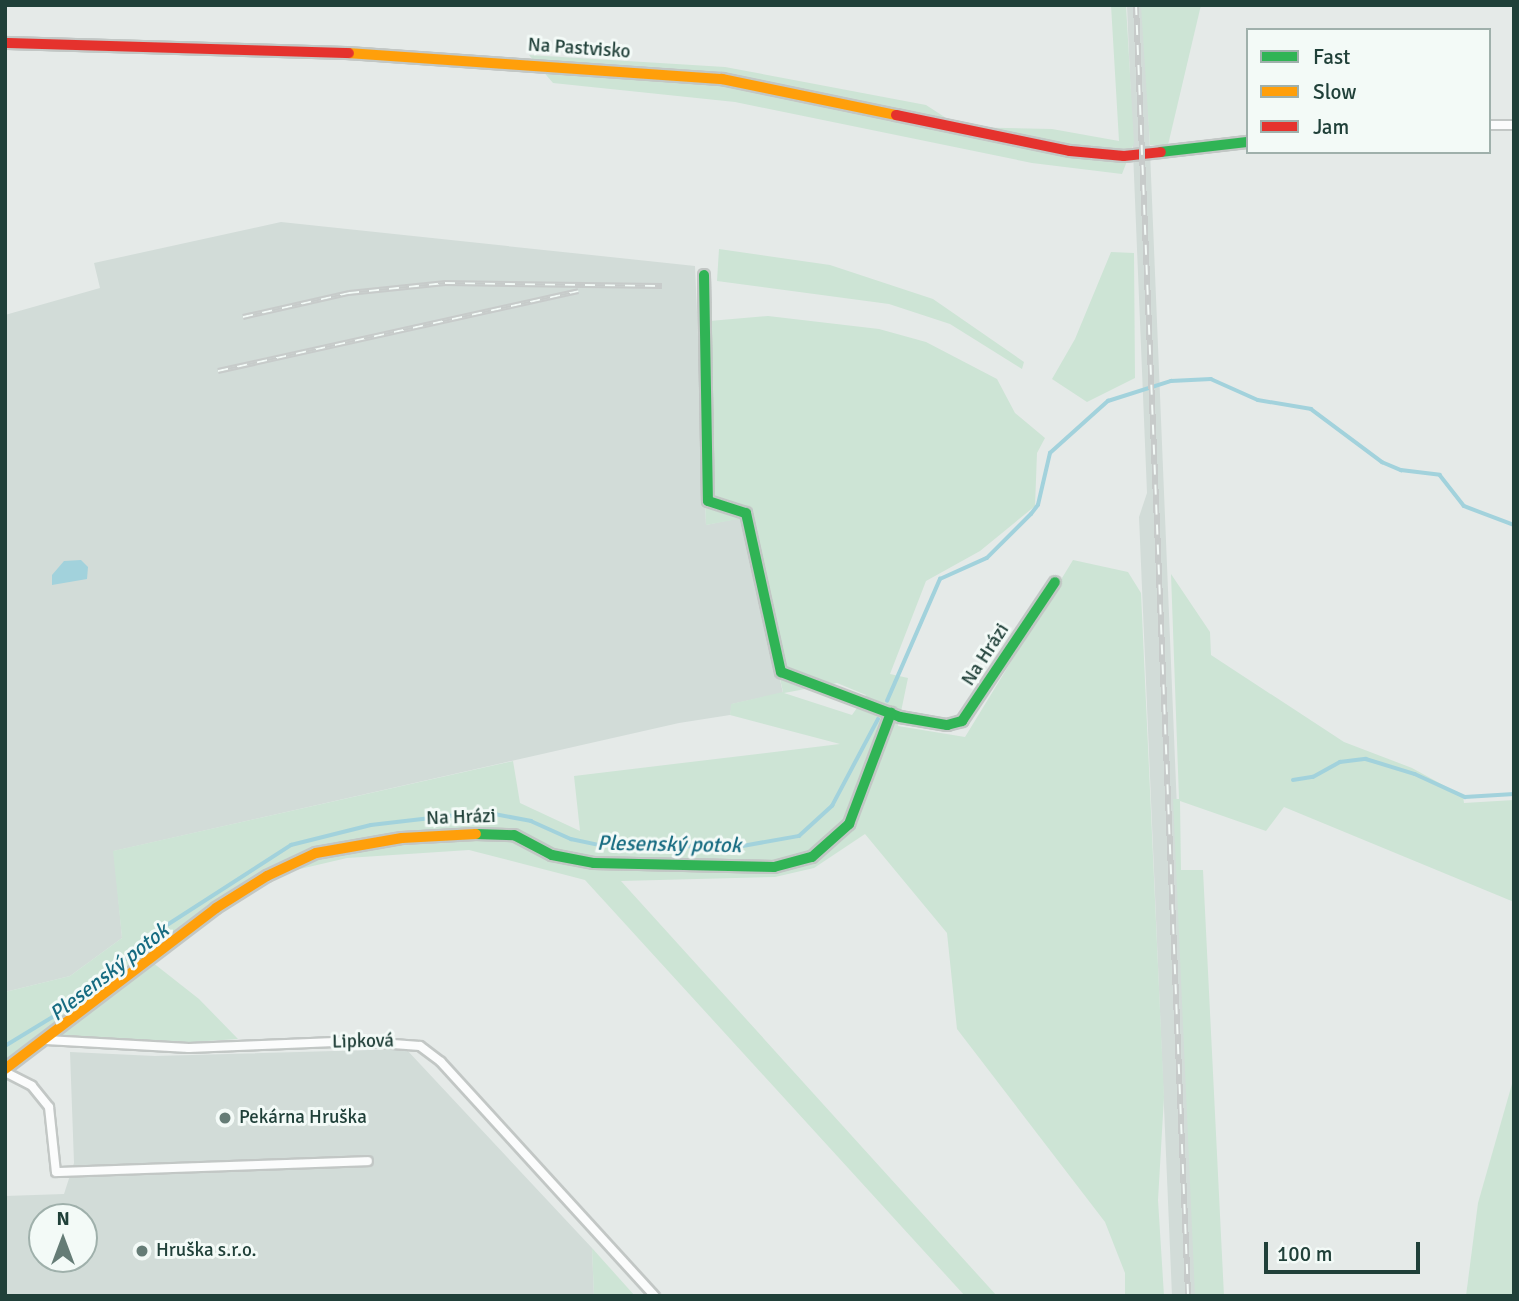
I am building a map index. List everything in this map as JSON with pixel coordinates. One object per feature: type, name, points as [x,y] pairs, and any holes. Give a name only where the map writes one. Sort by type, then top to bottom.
[{"type":"street","name":"Na Pastvisko","points":[[5,43],[281,48],[722,79],[1070,151],[1142,157],[1246,142]]},
{"type":"street","points":[[1491,125],[1514,125]]},
{"type":"street","name":"Na Hrázi","points":[[704,275],[708,501],[746,513],[780,672],[891,713],[947,725],[962,720],[1055,582]]},
{"type":"street","name":"Na Hrázi","points":[[368,1161],[56,1172],[49,1107],[32,1086],[5,1071],[216,908],[267,876],[337,848],[402,838],[491,832],[514,835],[552,855],[594,863],[725,868],[793,865],[834,842],[849,824],[891,713]]},
{"type":"street","name":"Lipková","points":[[46,1040],[189,1048],[353,1041],[420,1046],[441,1062],[656,1296]]},
{"type":"shaded area","points":[[1127,5],[1144,5],[1197,1296],[1172,1296],[1139,517],[1147,493]]},
{"type":"shaded area","points":[[281,222],[695,266],[706,525],[744,517],[783,693],[732,704],[730,715],[679,723],[114,851],[122,938],[70,976],[5,992],[5,315],[100,288],[94,263]]},
{"type":"shaded area","points":[[406,1049],[592,1248],[594,1296],[5,1296],[5,1196],[64,1194],[74,1163],[70,1052],[155,1056]]},
{"type":"green space","points":[[1111,5],[1126,5],[1134,143],[1122,174],[1032,163],[735,102],[553,83],[529,55],[725,67],[926,105],[960,127],[1052,129],[1119,141]]},
{"type":"green space","points":[[1141,5],[1201,5],[1168,145],[1150,145]]},
{"type":"green space","points":[[719,249],[830,265],[933,299],[1024,362],[1022,369],[950,324],[889,304],[717,281]]},
{"type":"green space","points":[[1111,252],[1134,253],[1135,378],[1087,402],[1052,379],[1075,339]]},
{"type":"green space","points":[[768,316],[879,329],[926,342],[997,379],[1015,413],[1045,438],[1037,453],[1035,506],[980,551],[926,581],[890,674],[908,678],[898,726],[965,737],[1073,560],[1128,572],[1141,593],[1164,1097],[1158,1200],[1164,1296],[1125,1296],[1125,1273],[1105,1222],[957,1029],[947,933],[865,834],[814,868],[775,877],[621,881],[997,1296],[965,1296],[585,880],[469,850],[347,858],[270,876],[152,962],[199,999],[238,1039],[103,1048],[47,1036],[5,1062],[5,992],[70,976],[122,938],[113,851],[513,761],[520,803],[580,831],[574,776],[840,744],[730,715],[731,704],[783,692],[744,518],[706,525],[698,322]],"holes":[[[837,683],[866,695],[852,715],[784,693]]]},
{"type":"green space","points":[[1171,574],[1210,632],[1211,655],[1344,742],[1412,768],[1463,796],[1464,803],[1514,800],[1514,902],[1284,807],[1266,831],[1180,801],[1181,870],[1203,870],[1224,1296],[1195,1296],[1173,799],[1179,799]]},
{"type":"green space","points":[[1514,1077],[1514,1296],[1466,1296],[1478,1203]]},
{"type":"green space","points":[[592,1248],[635,1296],[594,1296]]},
{"type":"water","points":[[81,560],[88,567],[87,579],[52,585],[52,575],[64,561]]},
{"type":"waterway","name":"Plesenský potok","points":[[887,701],[940,579],[987,558],[1031,514],[1038,505],[1050,453],[1108,401],[1171,381],[1211,379],[1258,400],[1311,409],[1382,462],[1401,470],[1440,475],[1464,506],[1514,525]]},
{"type":"waterway","name":"Plesenský potok","points":[[5,1046],[61,1012],[164,927],[291,845],[371,825],[484,812],[531,821],[571,839],[599,845],[737,847],[799,836],[832,806],[878,719]]},
{"type":"waterway","points":[[1293,780],[1313,777],[1340,762],[1366,759],[1415,774],[1465,797],[1514,794]]},
{"type":"railway","points":[[1136,5],[1188,1296]]},
{"type":"railway","points":[[243,317],[349,293],[445,283],[662,286]]},
{"type":"railway","points":[[218,371],[578,291]]},
{"type":"traffic: fast","points":[[1161,152],[1246,142]]},
{"type":"traffic: fast","points":[[704,275],[708,501],[746,513],[781,672],[900,717],[947,725],[962,721],[1055,582]]},
{"type":"traffic: fast","points":[[476,834],[514,835],[552,855],[594,863],[774,867],[812,857],[849,824],[891,713]]},
{"type":"traffic: slow","points":[[349,53],[722,79],[896,115]]},
{"type":"traffic: slow","points":[[5,1069],[216,908],[267,876],[316,853],[402,838],[476,834]]},
{"type":"traffic: jam","points":[[5,43],[349,53]]},
{"type":"traffic: jam","points":[[896,115],[1070,151],[1124,156],[1161,152]]},
{"type":"place","name":"Pekárna Hruška","points":[[225,1118]]},
{"type":"place","name":"Hruška s.r.o.","points":[[142,1251]]}]
